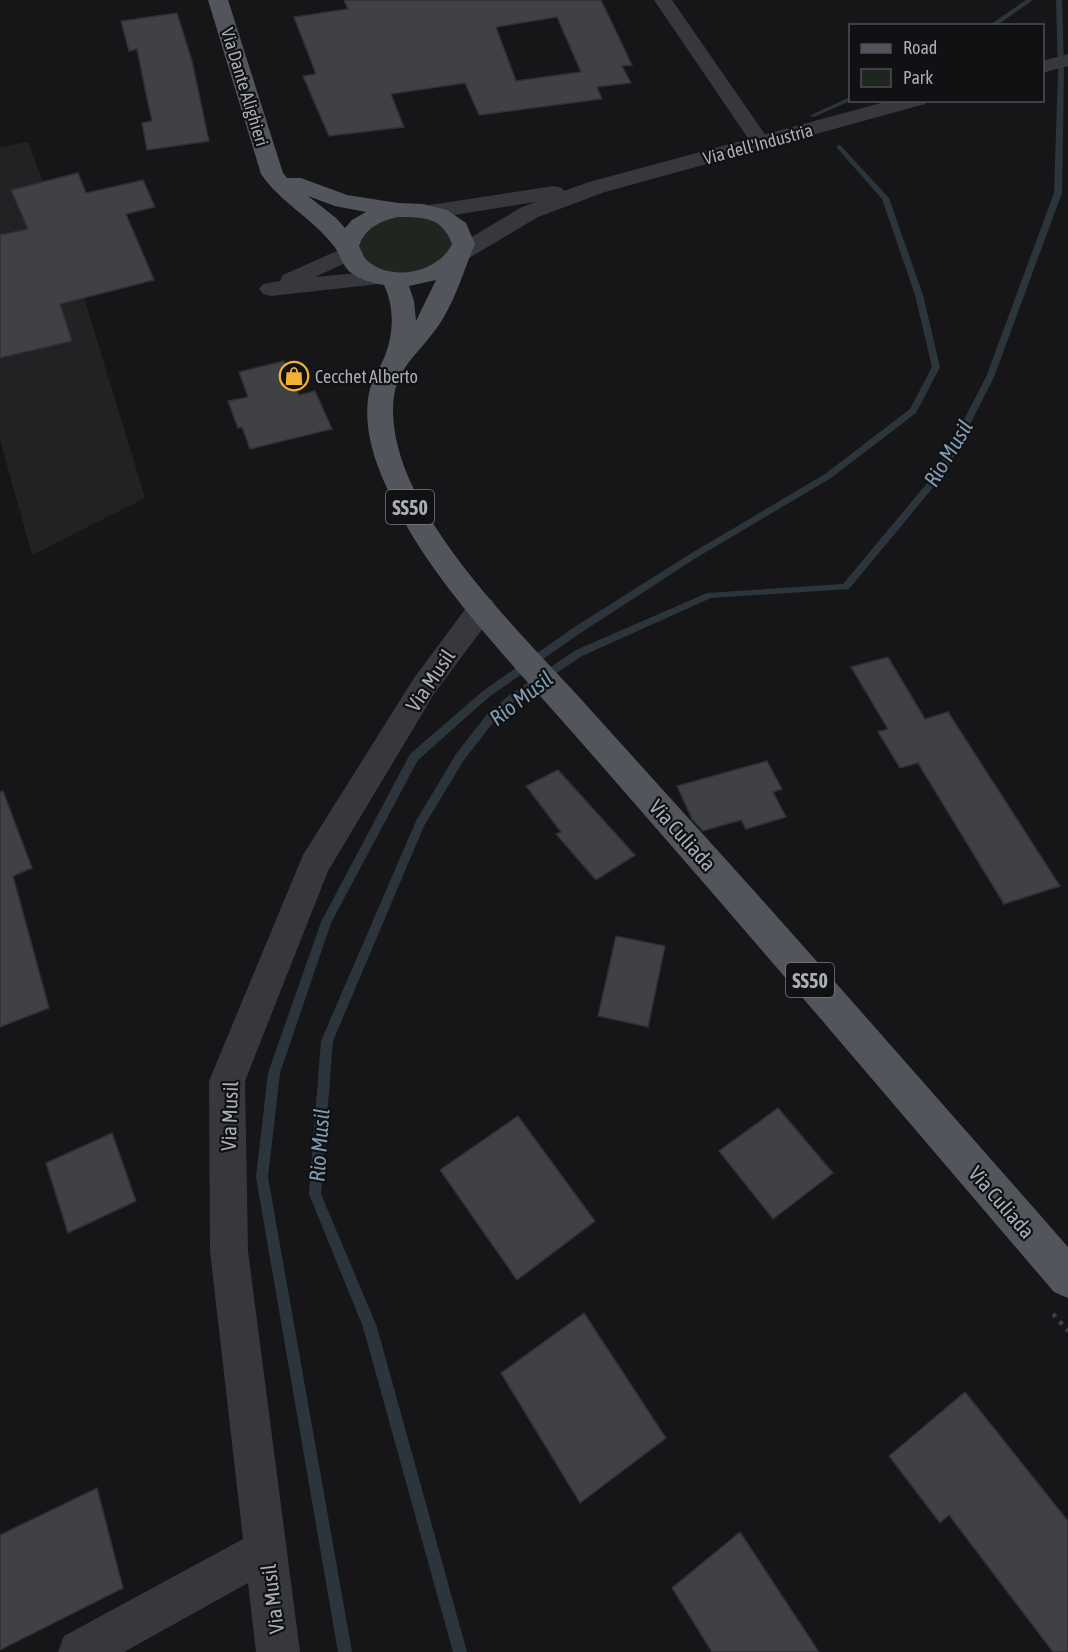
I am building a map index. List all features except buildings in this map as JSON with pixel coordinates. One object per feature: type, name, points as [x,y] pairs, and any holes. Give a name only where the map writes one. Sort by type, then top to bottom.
[{"type":"main road","name":"Via Dante Alighieri","points":[[218,0],[272,174],[282,187],[328,223],[347,250]]},
{"type":"main road","name":"Via Dante Alighieri","points":[[272,174],[343,201],[398,210]]},
{"type":"main road","name":"SS50","points":[[347,250],[354,230],[362,223],[379,215],[398,210],[430,212],[454,224],[461,233],[464,243],[458,258]]},
{"type":"main road","points":[[347,250],[356,265],[387,279],[428,276],[458,258]]},
{"type":"main road","name":"Via Culiada","points":[[458,258],[435,311],[388,372],[380,408],[381,434],[389,463],[410,507],[434,545],[482,608],[774,939],[1068,1278]]},
{"type":"main road","name":"Via Culiada","points":[[387,279],[404,298],[405,318],[398,357]]},
{"type":"street","points":[[664,0],[761,143]]},
{"type":"street","points":[[1044,66],[1068,60]]},
{"type":"street","name":"Via dell'Industria","points":[[458,258],[530,212],[597,187],[911,102]]},
{"type":"street","name":"Via dell'Industria","points":[[430,212],[597,187]]},
{"type":"street","points":[[347,250],[271,289],[387,279]]},
{"type":"street","name":"Via Musil","points":[[278,1652],[229,1251],[227,1082],[314,865],[424,686],[482,608]]},
{"type":"street","points":[[80,1652],[266,1550]]},
{"type":"shaded area","points":[[28,142],[77,274],[145,498],[32,555],[0,440],[0,147]]},
{"type":"green space","points":[[386,215],[442,219],[460,245],[429,274],[375,273],[352,252],[365,224]]},
{"type":"waterway","points":[[994,24],[1030,0]]},
{"type":"waterway","name":"Rio Musil","points":[[460,1652],[370,1327],[315,1194],[327,1041],[420,824],[460,757],[492,716],[511,699],[579,653],[710,595],[846,587],[942,472],[990,377],[1058,193],[1061,71],[1059,0]]},
{"type":"waterway","points":[[812,116],[849,99]]},
{"type":"waterway","points":[[345,1652],[262,1177],[274,1073],[326,922],[414,757],[486,694],[576,631],[693,556],[828,476],[913,411],[936,367],[919,295],[885,198],[839,147]]},
{"type":"place","name":"Cecchet Alberto","points":[[294,376]]}]
